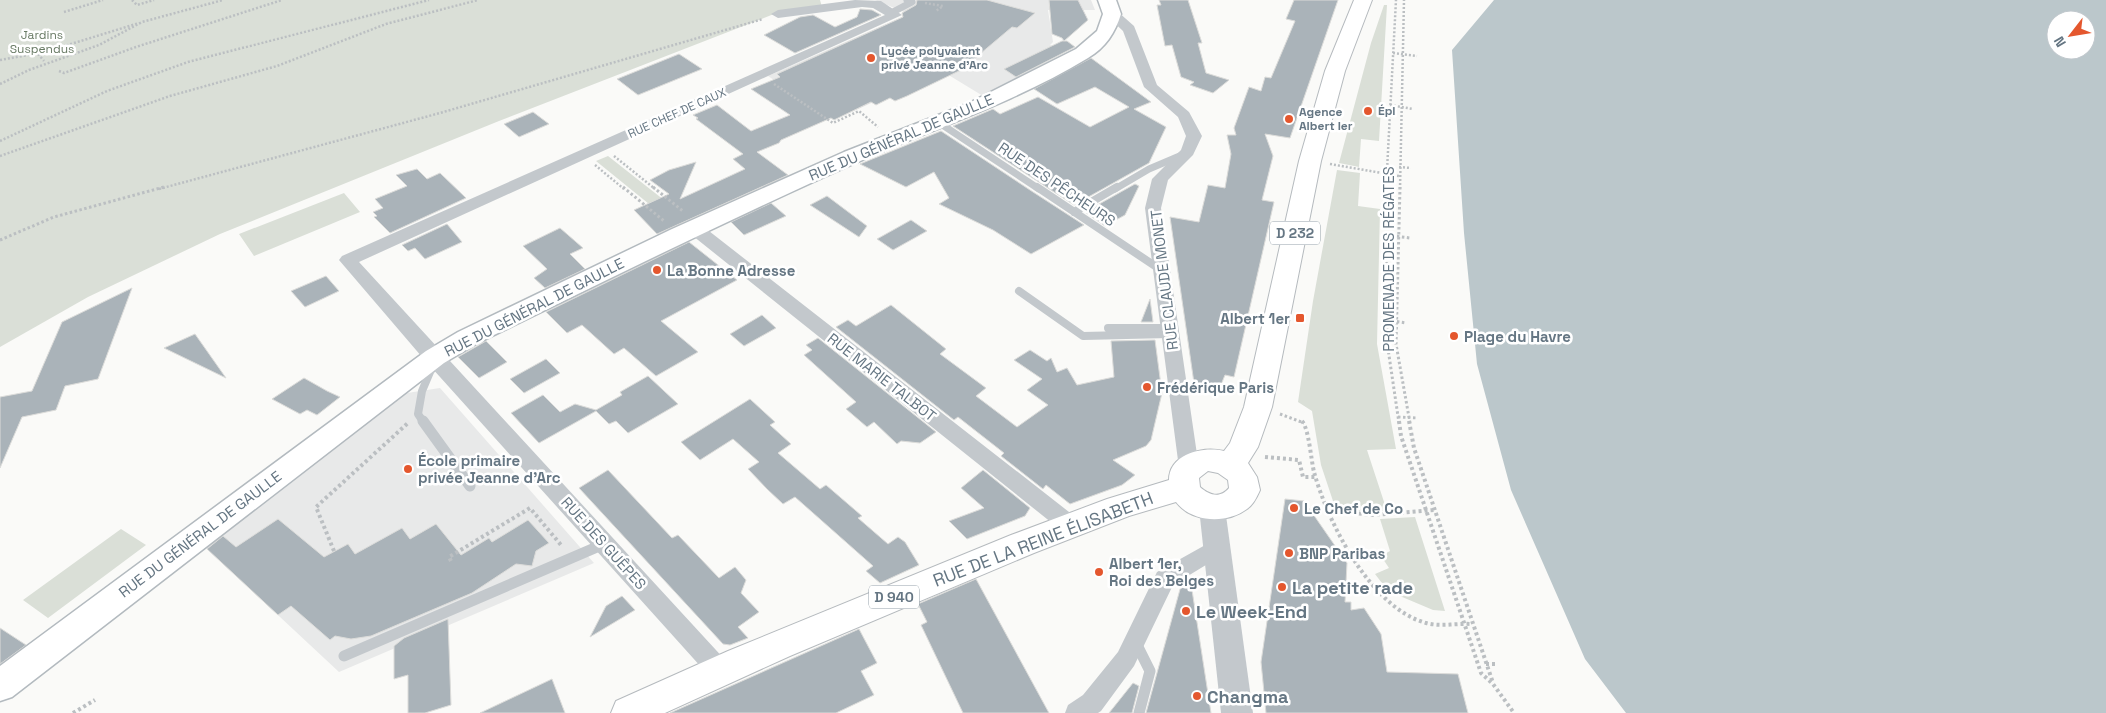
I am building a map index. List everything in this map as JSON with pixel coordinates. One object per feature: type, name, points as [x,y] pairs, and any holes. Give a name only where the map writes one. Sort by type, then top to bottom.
[{"type":"main road","name":"D 232","points":[[1237,456],[1258,407],[1310,161],[1335,71],[1362,0]]},
{"type":"main road","name":"RUE DU GÉNÉRAL DE GAULLE","points":[[0,686],[435,357],[467,338],[693,223],[1014,89],[1083,53],[1106,33],[1110,7]]},
{"type":"main road","points":[[1237,456],[1245,483],[1242,497],[1230,506],[1212,508],[1194,501],[1186,478],[1208,460],[1237,456]]},
{"type":"main road","name":"RUE DE LA REINE ÉLISABETH","points":[[629,713],[719,670],[1186,478]]},
{"type":"street","points":[[778,14],[862,3],[876,4],[891,13]]},
{"type":"street","points":[[1110,7],[1129,29],[1151,87],[1184,115],[1194,136],[1188,152]]},
{"type":"street","name":"RUE CHEF DE CAUX","points":[[348,260],[895,15],[891,13]]},
{"type":"street","name":"RUE CLAUDE MONET","points":[[1186,478],[1170,331],[1153,208],[1160,178],[1188,152]]},
{"type":"street","name":"RUE MARIE TALBOT","points":[[693,223],[1070,525]]},
{"type":"street","name":"RUE DES GUÊPES","points":[[348,260],[719,670]]},
{"type":"street","points":[[1212,508],[1237,713]]},
{"type":"street","points":[[1084,708],[1126,659],[1165,579],[1216,548]]},
{"type":"lane","points":[[891,13],[912,2]]},
{"type":"lane","name":"RUE DES PÊCHEURS","points":[[938,122],[1161,270]]},
{"type":"lane","points":[[1074,212],[1149,169],[1188,152]]},
{"type":"lane","points":[[1019,291],[1083,336],[1170,331]]},
{"type":"lane","points":[[1108,328],[1170,331]]},
{"type":"lane","points":[[435,357],[422,391],[418,414],[470,486]]},
{"type":"lane","points":[[344,656],[604,544]]},
{"type":"lane","points":[[1134,641],[1150,671],[1139,713]]},
{"type":"path","points":[[64,12],[103,0]]},
{"type":"path","points":[[133,0],[137,5],[153,0]]},
{"type":"path","points":[[0,60],[38,54],[142,22],[223,0]]},
{"type":"path","points":[[59,71],[64,73],[136,47],[282,0]]},
{"type":"path","points":[[0,141],[107,91],[188,62],[301,31],[429,0]]},
{"type":"path","points":[[0,156],[170,96],[222,83],[276,66],[386,24],[478,0]]},
{"type":"path","points":[[1396,0],[1386,174],[1387,342],[1398,417],[1404,448],[1481,673],[1493,684],[1514,713]]},
{"type":"path","name":"PROMENADE DES RÉGATES","points":[[1404,0],[1396,344],[1414,448],[1493,684]]},
{"type":"path","points":[[930,3],[943,6],[936,11]]},
{"type":"path","points":[[0,240],[54,217],[440,112],[778,14]]},
{"type":"path","points":[[0,84],[30,70],[99,45],[142,22]]},
{"type":"path","points":[[1393,53],[1417,56]]},
{"type":"path","points":[[38,54],[44,61]]},
{"type":"path","points":[[761,76],[833,123],[859,111],[894,139]]},
{"type":"path","points":[[1390,105],[1413,109]]},
{"type":"path","points":[[611,154],[693,223]]},
{"type":"path","points":[[592,162],[664,221]]},
{"type":"path","points":[[1339,166],[1399,176]]},
{"type":"path","points":[[1399,167],[1412,168]]},
{"type":"path","points":[[1387,235],[1410,238]]},
{"type":"path","points":[[1387,320],[1406,323]]},
{"type":"path","points":[[1258,407],[1304,422],[1315,477],[1328,510],[1356,560],[1377,592],[1400,610],[1425,623],[1472,624]]},
{"type":"path","points":[[334,552],[316,507],[418,414]]},
{"type":"path","points":[[1398,417],[1418,418]]},
{"type":"path","points":[[1237,456],[1299,460],[1303,477],[1315,477]]},
{"type":"path","points":[[451,561],[449,557],[530,508],[572,558]]},
{"type":"path","points":[[1328,510],[1372,515],[1434,510]]},
{"type":"path","points":[[1486,664],[1495,664]]},
{"type":"path","points":[[73,713],[95,700]]},
{"type":"shaded area","name":"Lycée polyvalent privé Jeanne d'Arc","points":[[875,0],[1091,0],[1095,10],[1048,10],[1053,42],[1050,45],[1053,46],[1008,68],[1022,77],[983,96],[942,71],[834,120],[768,76],[909,14]]},
{"type":"shaded area","points":[[1494,0],[2106,0],[2106,713],[1626,713],[1585,659],[1511,490],[1477,364],[1464,233],[1452,50]]},
{"type":"shaded area","name":"École primaire privée Jeanne d'Arc","points":[[440,388],[594,563],[339,672],[203,545],[407,393]]},
{"type":"green space","name":"Jardins Suspendus","points":[[0,0],[820,0],[822,7],[774,14],[499,121],[220,234],[88,297],[0,347]]},
{"type":"green space","points":[[1384,5],[1387,5],[1379,141],[1361,139],[1359,167],[1339,163],[1371,43]]},
{"type":"green space","points":[[608,156],[683,215],[670,221],[596,161]]},
{"type":"green space","points":[[1337,170],[1360,173],[1358,206],[1380,209],[1377,344],[1396,449],[1367,450],[1387,511],[1362,511],[1335,507],[1321,465],[1312,411],[1298,402],[1313,301]]},
{"type":"green space","points":[[344,193],[360,212],[254,256],[239,234]]},
{"type":"green space","points":[[1415,517],[1445,611],[1433,610],[1388,591],[1375,574],[1389,568],[1381,556],[1390,551],[1380,519]]},
{"type":"green space","points":[[121,529],[146,545],[48,618],[23,600]]},
{"type":"building","points":[[917,0],[987,0],[1035,13],[1017,28],[1012,27],[961,70],[895,101],[890,98],[876,105],[871,102],[834,120],[831,118],[757,152],[788,175],[657,234],[634,210],[669,194],[650,180],[669,170],[696,162],[680,199],[745,169],[733,159],[743,154],[693,115],[717,105],[751,131],[790,115],[751,89],[780,77],[777,74],[903,17],[902,13],[916,5]]},
{"type":"building","points":[[1049,0],[1078,0],[1088,20],[1064,41],[1062,38],[1052,34]]},
{"type":"building","points":[[1159,0],[1188,0],[1202,43],[1198,43],[1206,73],[1229,80],[1213,93],[1190,85],[1194,82],[1181,77],[1172,45],[1165,46],[1157,5],[1161,5]]},
{"type":"building","points":[[1294,0],[1338,0],[1290,138],[1265,134],[1273,156],[1262,200],[1274,202],[1234,377],[1225,375],[1218,392],[1195,390],[1170,217],[1199,222],[1208,185],[1225,188],[1231,154],[1227,135],[1236,135],[1234,128],[1249,87],[1261,91],[1265,77],[1271,78],[1295,21],[1286,19]]},
{"type":"building","points":[[860,9],[872,10],[881,15],[795,53],[764,35],[800,17],[813,15],[835,27],[857,17]]},
{"type":"building","points":[[1062,41],[1067,41],[1075,47],[1016,77],[1004,69]]},
{"type":"building","points":[[679,54],[702,69],[638,95],[617,79]]},
{"type":"building","points":[[1091,58],[1151,102],[1134,109],[1166,127],[1149,163],[1074,205],[953,126],[993,109],[1000,114],[1038,97],[1090,127],[1129,107],[1095,87],[1057,104],[1034,89]]},
{"type":"building","points":[[533,112],[549,124],[519,137],[504,124]]},
{"type":"building","points":[[941,131],[1084,225],[1031,254],[993,230],[939,204],[949,198],[934,172],[906,187],[860,164]]},
{"type":"building","points":[[417,169],[427,179],[440,173],[466,198],[390,233],[374,217],[377,216],[373,212],[383,208],[375,199],[407,186],[396,175]]},
{"type":"building","points":[[1135,184],[1139,186],[1125,215],[1105,226],[1085,212]]},
{"type":"building","points":[[827,196],[867,226],[859,237],[810,205]]},
{"type":"building","points":[[771,203],[786,216],[744,235],[731,222]]},
{"type":"building","points":[[911,220],[927,231],[893,250],[877,239]]},
{"type":"building","points":[[447,224],[462,242],[425,259],[415,248],[408,251],[402,245]]},
{"type":"building","points":[[560,228],[583,248],[570,254],[585,269],[545,288],[534,278],[547,269],[523,246]]},
{"type":"building","points":[[689,242],[737,280],[661,321],[698,352],[656,376],[624,348],[614,354],[582,325],[567,333],[546,312]]},
{"type":"building","points":[[326,276],[339,291],[305,307],[291,291]]},
{"type":"building","points":[[132,288],[98,379],[65,386],[56,410],[22,417],[0,468],[0,397],[32,391],[62,322]]},
{"type":"building","points":[[1150,299],[1153,322],[1141,322]]},
{"type":"building","points":[[891,305],[946,349],[940,354],[986,388],[976,396],[1017,427],[1048,405],[1027,390],[1042,379],[1014,360],[1030,350],[1047,361],[1051,358],[1057,372],[1067,368],[1077,385],[1114,377],[1111,341],[1155,340],[1162,393],[1151,440],[1146,446],[1113,460],[1135,475],[1122,485],[1070,504],[1046,485],[1043,489],[1001,456],[1004,453],[958,417],[954,420],[836,327],[848,320],[856,326]]},
{"type":"building","points":[[762,315],[776,328],[744,346],[730,334]]},
{"type":"building","points":[[195,334],[226,378],[164,348]]},
{"type":"building","points":[[818,338],[936,432],[920,443],[901,441],[897,444],[874,422],[867,427],[846,409],[856,402],[804,355],[812,350],[806,345]]},
{"type":"building","points":[[486,341],[507,362],[479,378],[458,357]]},
{"type":"building","points":[[546,359],[560,373],[524,393],[510,379]]},
{"type":"building","points":[[648,376],[678,404],[628,433],[616,421],[609,424],[596,411],[539,443],[511,413],[543,395],[560,412],[575,404],[596,410],[622,395],[620,392]]},
{"type":"building","points":[[304,378],[340,397],[317,415],[307,410],[300,414],[272,399]]},
{"type":"building","points":[[750,399],[775,422],[770,425],[791,444],[778,453],[820,489],[826,485],[862,516],[858,518],[888,544],[898,537],[905,542],[919,565],[880,583],[866,571],[873,566],[795,497],[783,504],[767,489],[748,469],[759,462],[733,439],[700,460],[681,442]]},
{"type":"building","points":[[608,470],[672,538],[678,535],[719,578],[735,567],[746,580],[741,593],[759,612],[738,627],[748,638],[730,645],[723,644],[579,488]]},
{"type":"building","points":[[983,470],[1030,508],[1025,516],[967,539],[949,521],[984,508],[961,488]]},
{"type":"building","points":[[1285,499],[1304,501],[1347,563],[1345,602],[1351,602],[1351,610],[1364,608],[1381,634],[1387,672],[1458,674],[1468,713],[1266,713],[1261,662]]},
{"type":"building","points":[[278,519],[324,557],[348,544],[355,554],[402,528],[410,539],[436,524],[461,555],[489,538],[492,542],[528,520],[549,543],[536,551],[532,566],[516,564],[472,593],[371,636],[351,639],[335,636],[330,640],[291,606],[278,615],[207,549],[223,536],[236,547]]},
{"type":"building","points":[[1190,577],[1211,713],[1146,713],[1182,582]]},
{"type":"building","points":[[976,579],[1049,713],[963,713],[921,625],[927,622],[918,604]]},
{"type":"building","points":[[622,596],[635,610],[590,637],[606,606]]},
{"type":"building","points":[[448,619],[451,705],[425,713],[408,713],[408,675],[394,679],[394,646],[404,638]]},
{"type":"building","points":[[0,628],[26,645],[0,664]]},
{"type":"building","points":[[859,629],[877,663],[861,671],[874,695],[836,713],[670,713]]},
{"type":"building","points":[[552,679],[565,713],[480,713]]},
{"type":"building","points":[[1133,683],[1139,686],[1132,713],[1109,713]]},
{"type":"place","name":"Lycée polyvalent privé Jeanne d'Arc","points":[[871,58]]},
{"type":"place","name":"Épi","points":[[1368,111]]},
{"type":"place","name":"Agence Albert Ier","points":[[1289,119]]},
{"type":"place","name":"La Bonne Adresse","points":[[657,270]]},
{"type":"place","name":"Albert 1er","points":[[1300,318]]},
{"type":"place","name":"Plage du Havre","points":[[1454,336]]},
{"type":"place","name":"Frédérique Paris","points":[[1147,387]]},
{"type":"place","name":"École primaire privée Jeanne d'Arc","points":[[408,469]]},
{"type":"place","name":"Le Chef de Co","points":[[1294,508]]},
{"type":"place","name":"BNP Paribas","points":[[1289,553]]},
{"type":"place","name":"Albert 1er, Roi des Belges","points":[[1099,572]]},
{"type":"place","name":"La petite rade","points":[[1282,587]]},
{"type":"place","name":"Le Week-End","points":[[1186,611]]},
{"type":"place","name":"Changma","points":[[1197,696]]}]
